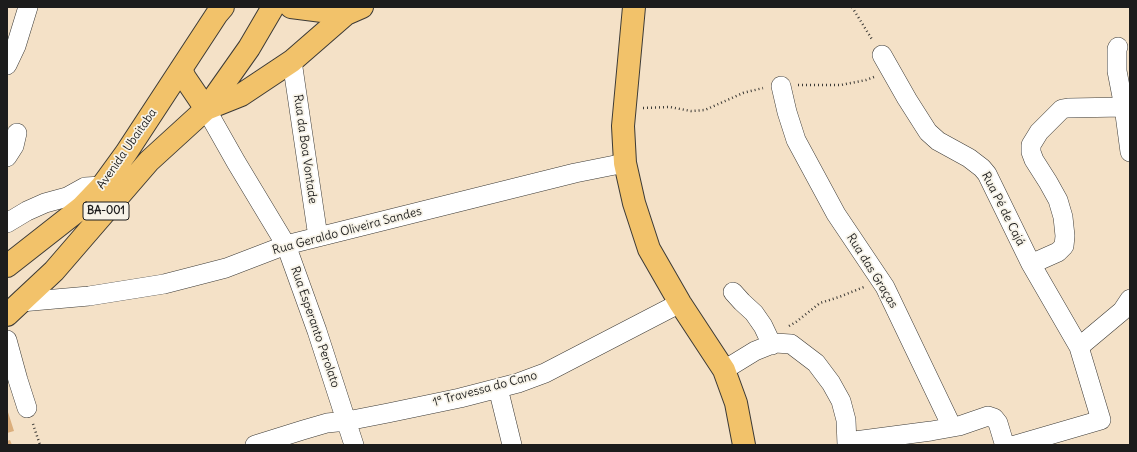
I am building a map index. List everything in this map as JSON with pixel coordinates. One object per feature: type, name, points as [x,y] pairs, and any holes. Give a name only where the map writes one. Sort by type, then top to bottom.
[{"type":"main road","name":"Avenida Ubaitaba","points":[[7,266],[82,208],[102,186],[126,153],[181,68],[223,7]]},
{"type":"main road","name":"Avenida Ubaitaba","points":[[14,309],[54,270],[149,161],[206,109],[249,48],[273,7]]},
{"type":"main road","name":"Avenida Ubaitaba","points":[[291,7],[354,11]]},
{"type":"main road","points":[[634,7],[623,126],[625,163],[634,203],[649,249],[680,303],[724,370],[736,403],[744,445]]},
{"type":"main road","name":"Avenida Ubaitaba","points":[[206,109],[241,95],[292,61],[354,11]]},
{"type":"main road","points":[[181,68],[184,78],[206,109]]},
{"type":"street","points":[[7,66],[16,46],[28,7]]},
{"type":"street","points":[[1118,47],[1117,72],[1124,107],[1130,152]]},
{"type":"street","name":"Rua da Boa Vontade","points":[[292,61],[318,237]]},
{"type":"street","name":"Rua Pé de Cajá","points":[[887,63],[928,132],[938,141],[969,158],[988,174],[1031,264],[1078,348],[1101,420],[1015,445]]},
{"type":"street","name":"Rua das Graças","points":[[781,86],[786,112],[796,140],[836,214],[886,287],[952,427]]},
{"type":"street","points":[[1031,264],[1058,252],[1064,246],[1065,236],[1063,217],[1058,200],[1034,160],[1031,152],[1031,145],[1039,132],[1062,109],[1124,107]]},
{"type":"street","name":"Rua Esperanto Perolato","points":[[206,109],[286,245],[317,331],[354,445]]},
{"type":"street","points":[[7,157],[14,146],[17,133]]},
{"type":"street","name":"Rua Geraldo Oliveira Sandes","points":[[14,309],[164,284],[226,268],[286,245],[574,173],[625,163]]},
{"type":"street","points":[[7,223],[27,211],[46,203],[67,197],[86,188],[102,186]]},
{"type":"street","points":[[733,292],[763,326],[772,345]]},
{"type":"street","points":[[1078,348],[1122,311],[1130,300]]},
{"type":"street","name":"1ª Travessa do Cano","points":[[255,445],[327,424],[460,398],[518,383],[545,373],[680,303]]},
{"type":"street","points":[[7,340],[27,408]]},
{"type":"street","points":[[724,370],[755,351],[775,344],[791,344],[816,363],[841,401],[846,420],[847,443],[952,427],[988,416],[994,418],[998,423],[1004,443],[1007,445]]},
{"type":"street","points":[[498,388],[512,445]]},
{"type":"path","points":[[624,109],[670,107],[691,111],[705,110],[743,93],[766,87],[841,85],[866,80],[887,63],[852,7]]},
{"type":"path","points":[[772,345],[781,330],[796,322],[820,303],[882,282]]},
{"type":"path","points":[[27,408],[40,445]]},
{"type":"building","points":[[7,409],[14,431],[7,433]]},
{"type":"building","points":[[10,440],[12,445],[7,445],[7,441]]}]
